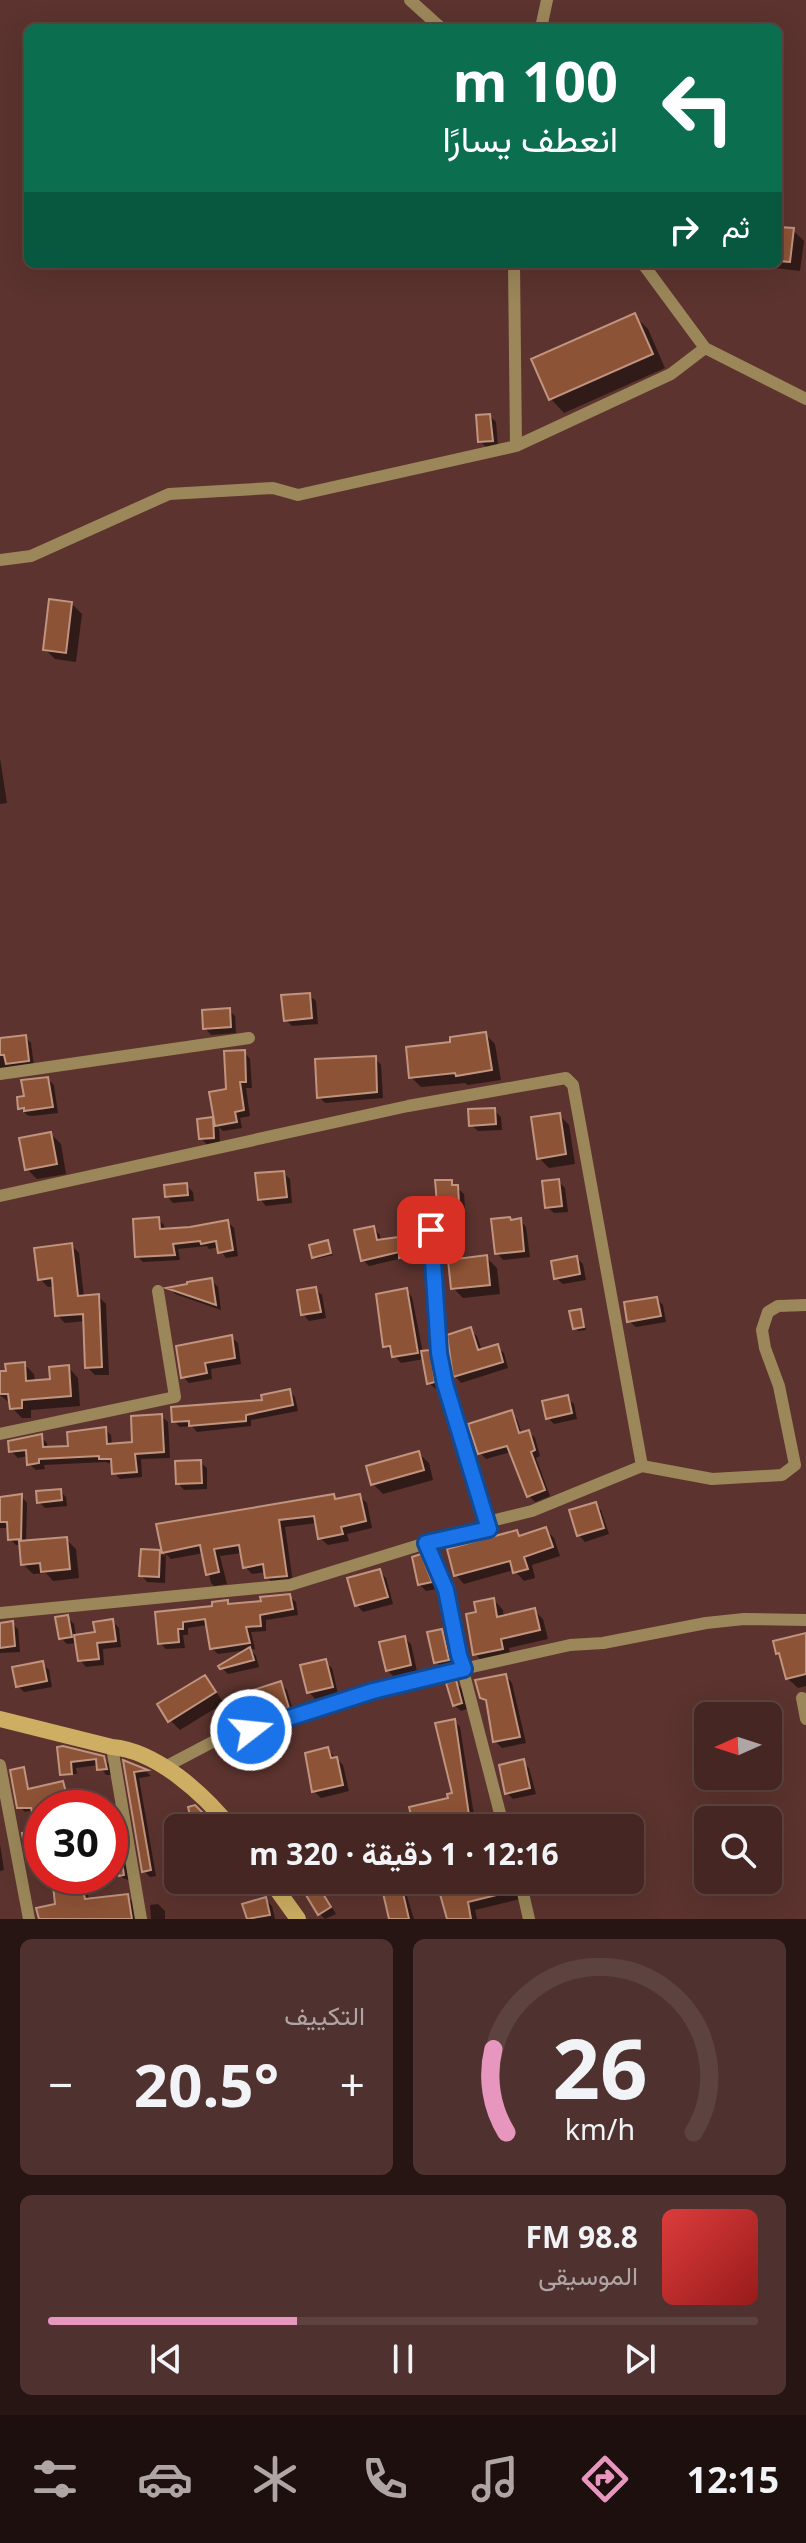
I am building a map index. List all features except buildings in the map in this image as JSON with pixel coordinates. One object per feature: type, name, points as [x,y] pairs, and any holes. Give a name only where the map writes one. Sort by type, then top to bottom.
[{"type":"street","points":[[410,0],[437,24]]},
{"type":"street","points":[[542,24],[547,0]]},
{"type":"street","points":[[514,268],[516,446]]},
{"type":"street","points":[[646,268],[705,348],[806,399]]},
{"type":"street","points":[[0,560],[31,556],[169,494],[273,488],[298,495],[516,446],[671,374],[705,348]]},
{"type":"street","points":[[0,1074],[249,1038]]},
{"type":"street","points":[[0,1196],[408,1106],[566,1078],[573,1085],[642,1466]]},
{"type":"street","points":[[0,1613],[290,1585],[426,1543],[489,1529],[445,1384],[439,1353],[431,1230]]},
{"type":"street","points":[[0,1434],[175,1397],[158,1291]]},
{"type":"street","points":[[487,1522],[532,1511],[642,1466],[712,1479],[782,1475],[795,1465],[779,1386],[762,1330],[768,1312],[778,1306],[806,1305]]},
{"type":"street","points":[[426,1543],[446,1590],[497,1814]]},
{"type":"street","points":[[163,1768],[220,1738],[373,1691],[464,1669],[570,1645],[603,1643],[706,1623],[744,1619],[806,1620]]},
{"type":"street","points":[[802,1698],[806,1719]]},
{"type":"street","points":[[0,1719],[112,1747],[130,1748],[185,1781],[219,1814]]},
{"type":"street","points":[[112,1747],[141,1919]]},
{"type":"street","points":[[0,1765],[29,1919]]},
{"type":"street","points":[[280,1894],[298,1919]]},
{"type":"street","points":[[523,1894],[529,1919]]},
{"type":"route","points":[[251,1730],[373,1691],[464,1669],[446,1590],[426,1543],[489,1529],[445,1384],[436,1333],[431,1230]]}]
